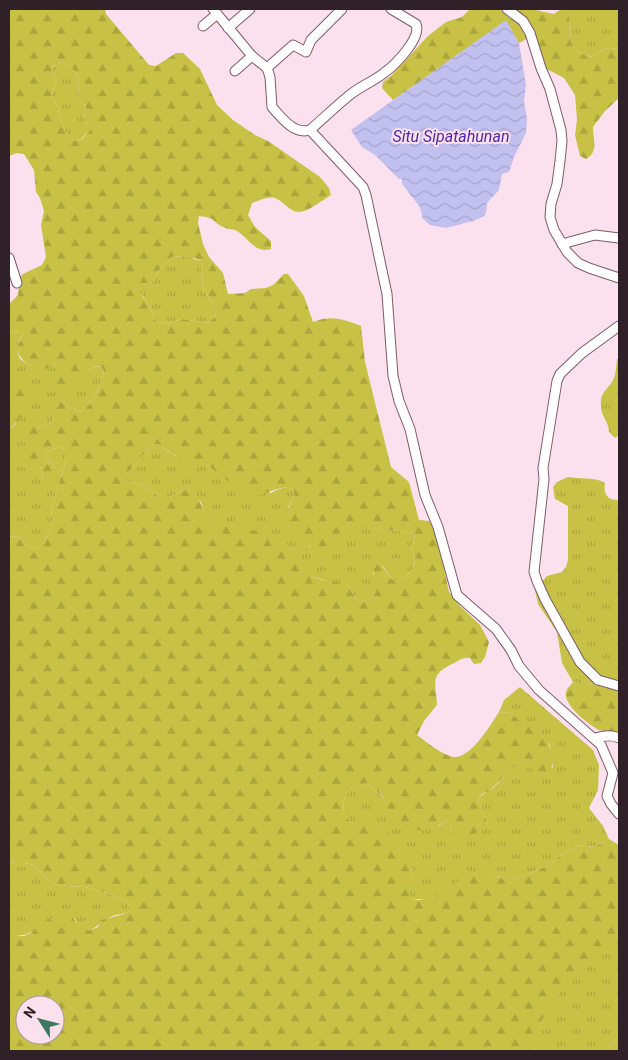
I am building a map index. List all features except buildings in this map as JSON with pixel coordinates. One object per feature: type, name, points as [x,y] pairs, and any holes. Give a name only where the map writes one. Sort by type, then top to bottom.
[{"type":"street","points":[[228,28],[250,9]]},
{"type":"street","points":[[267,68],[293,45],[306,52],[311,40],[342,9]]},
{"type":"street","points":[[507,9],[523,21],[530,34],[550,89],[561,130],[560,161],[550,217],[554,230],[567,252],[578,263],[619,278]]},
{"type":"street","points":[[203,26],[215,12],[252,56],[267,68],[271,85],[272,107],[299,132],[310,130],[353,92],[384,73],[399,60],[416,38],[418,28],[416,24],[395,10]]},
{"type":"street","points":[[235,71],[252,56]]},
{"type":"street","points":[[310,130],[363,187],[366,194],[387,294],[393,376],[410,429],[425,495],[438,527],[457,594],[496,628],[519,666],[540,690],[572,720],[595,738],[604,749],[613,773],[608,796],[619,814]]},
{"type":"street","points":[[562,244],[595,235],[619,238]]},
{"type":"street","points":[[9,258],[17,283]]},
{"type":"street","points":[[619,326],[565,368],[557,381],[543,468],[544,479],[534,572],[540,589],[580,662],[598,680],[619,686]]},
{"type":"street","points":[[595,738],[607,736],[619,738]]},
{"type":"green space","points":[[9,9],[105,9],[106,14],[149,65],[156,66],[176,53],[183,53],[200,69],[217,105],[233,120],[255,135],[268,141],[320,177],[329,188],[331,195],[312,208],[299,212],[295,212],[275,198],[266,198],[252,203],[248,215],[255,227],[271,241],[271,249],[260,249],[235,230],[223,227],[209,218],[199,216],[198,223],[203,244],[209,257],[223,273],[228,294],[245,293],[251,289],[266,288],[273,285],[284,274],[288,274],[304,296],[313,322],[332,318],[361,326],[365,362],[391,467],[409,482],[419,520],[430,521],[437,535],[449,592],[460,606],[480,625],[489,642],[485,657],[481,663],[474,664],[470,658],[465,658],[440,672],[435,685],[437,705],[424,721],[417,735],[441,752],[457,757],[471,749],[478,742],[499,712],[510,713],[545,739],[551,749],[553,760],[551,769],[543,777],[536,774],[532,768],[520,761],[489,791],[482,794],[478,799],[488,825],[463,842],[452,831],[450,824],[444,821],[430,829],[423,830],[409,828],[402,824],[390,813],[384,798],[367,783],[350,789],[343,801],[344,815],[353,824],[367,822],[376,824],[391,835],[404,851],[412,868],[411,880],[406,890],[412,899],[419,900],[433,897],[471,874],[492,874],[506,880],[513,880],[550,865],[561,855],[579,845],[594,847],[609,839],[619,845],[619,929],[612,941],[594,960],[576,971],[546,1012],[540,1024],[539,1039],[535,1051],[9,1051],[9,936],[24,936],[31,933],[42,922],[62,915],[70,915],[84,930],[92,929],[98,927],[101,920],[130,911],[129,902],[118,897],[90,888],[63,886],[52,883],[32,865],[9,861],[9,537],[18,536],[31,548],[37,547],[46,541],[52,523],[51,509],[65,465],[66,455],[66,450],[60,447],[47,451],[45,457],[56,468],[56,475],[51,484],[46,482],[40,466],[36,464],[31,469],[24,468],[19,458],[25,445],[24,431],[30,426],[37,428],[50,425],[53,419],[52,407],[62,402],[81,412],[93,399],[104,372],[101,366],[92,368],[77,382],[56,385],[50,378],[56,368],[55,365],[42,370],[32,367],[18,353],[18,345],[23,334],[21,331],[9,334],[9,304],[18,295],[20,277],[42,265],[46,257],[41,225],[44,211],[36,192],[34,170],[24,154],[17,153],[9,156]],"holes":[[[63,62],[78,77],[78,99],[86,106],[84,117],[90,130],[82,139],[74,141],[65,130],[55,101],[51,96],[57,79],[52,69],[53,66]],[[185,256],[201,261],[203,287],[212,303],[216,316],[208,323],[182,319],[164,324],[155,320],[149,305],[137,287],[142,283],[153,281],[158,271],[171,257]],[[154,444],[158,444],[192,467],[207,465],[237,488],[250,495],[254,496],[289,488],[293,491],[295,497],[286,514],[286,528],[289,533],[311,547],[323,548],[331,544],[343,530],[353,527],[414,533],[415,540],[411,546],[414,566],[399,581],[391,579],[380,562],[374,566],[376,592],[374,596],[362,602],[356,599],[349,587],[343,583],[313,577],[283,547],[257,531],[209,521],[200,502],[190,492],[184,490],[170,497],[159,497],[143,485],[128,482],[126,475]]]},
{"type":"green space","points":[[470,9],[531,9],[554,14],[561,9],[567,9],[572,44],[576,50],[592,57],[608,48],[619,50],[619,98],[605,111],[593,127],[594,149],[590,156],[586,159],[580,156],[575,135],[577,120],[575,95],[564,78],[543,67],[540,50],[534,35],[519,43],[506,21],[393,100],[382,88],[383,82],[391,76],[428,36],[446,22],[462,17]]},
{"type":"green space","points":[[567,9],[619,9],[619,50],[608,48],[592,57],[582,54],[572,44]]},
{"type":"green space","points":[[63,62],[78,77],[78,99],[86,106],[84,117],[90,130],[81,139],[74,141],[65,130],[55,101],[51,96],[57,79],[52,69],[53,66]]},
{"type":"green space","points":[[185,256],[201,261],[203,287],[212,303],[216,316],[208,323],[182,319],[164,324],[155,320],[149,305],[136,287],[142,283],[153,281],[158,271],[171,257]]},
{"type":"green space","points":[[21,331],[23,334],[19,341],[18,353],[20,359],[32,367],[55,365],[56,368],[77,382],[87,371],[93,368],[101,366],[104,372],[93,399],[81,412],[62,402],[50,425],[25,431],[25,445],[36,464],[40,466],[43,479],[56,468],[45,457],[47,451],[60,447],[66,450],[65,465],[51,509],[52,521],[46,541],[34,548],[28,546],[18,536],[9,537],[9,429],[16,424],[12,381],[9,382],[9,334]]},
{"type":"green space","points":[[619,358],[619,435],[615,438],[609,432],[601,410],[601,399],[613,380],[617,359]]},
{"type":"green space","points":[[27,381],[29,394],[28,401],[19,420],[9,429],[9,382]]},
{"type":"green space","points":[[154,444],[158,444],[175,456],[207,465],[219,473],[271,493],[282,488],[288,488],[295,497],[288,507],[309,547],[329,544],[335,534],[349,526],[414,533],[415,540],[411,546],[414,566],[399,581],[391,579],[379,562],[373,573],[376,583],[375,594],[362,602],[356,599],[349,587],[313,577],[227,526],[209,521],[205,516],[201,502],[184,490],[170,497],[159,497],[143,485],[128,482],[126,475]]},
{"type":"green space","points":[[568,477],[601,481],[605,483],[607,496],[619,500],[619,679],[601,686],[573,682],[562,663],[557,632],[538,604],[535,590],[547,576],[562,572],[566,567],[568,560],[568,506],[555,499],[553,487],[557,482]]},
{"type":"green space","points":[[619,679],[619,731],[599,730],[583,719],[568,703],[566,692],[573,682],[601,686]]},
{"type":"green space","points":[[520,687],[593,750],[599,765],[598,790],[589,808],[603,826],[609,839],[594,847],[579,845],[561,855],[550,865],[513,880],[506,880],[492,874],[427,899],[412,899],[405,890],[411,880],[412,869],[401,846],[389,833],[375,824],[353,824],[344,815],[343,801],[350,789],[367,783],[385,799],[390,812],[439,826],[444,821],[450,824],[452,831],[488,825],[478,799],[494,787],[516,764],[520,761],[533,768],[536,774],[553,767],[550,745],[510,713],[499,712],[504,700]]},
{"type":"green space","points":[[9,861],[32,865],[52,883],[63,886],[90,888],[118,897],[129,902],[130,911],[110,917],[87,931],[79,926],[75,919],[42,922],[35,930],[27,934],[9,936]]},
{"type":"green space","points":[[619,929],[619,1037],[603,1051],[535,1051],[541,1021],[556,996],[575,972],[610,942]]},
{"type":"green space","points":[[619,1037],[619,1051],[603,1051]]},
{"type":"water","name":"Situ Sipatahunan","points":[[506,20],[519,43],[526,85],[524,101],[527,119],[526,133],[509,172],[502,174],[499,190],[487,203],[484,216],[446,228],[430,225],[423,219],[420,207],[402,184],[402,179],[399,179],[375,155],[362,147],[351,130]]}]
